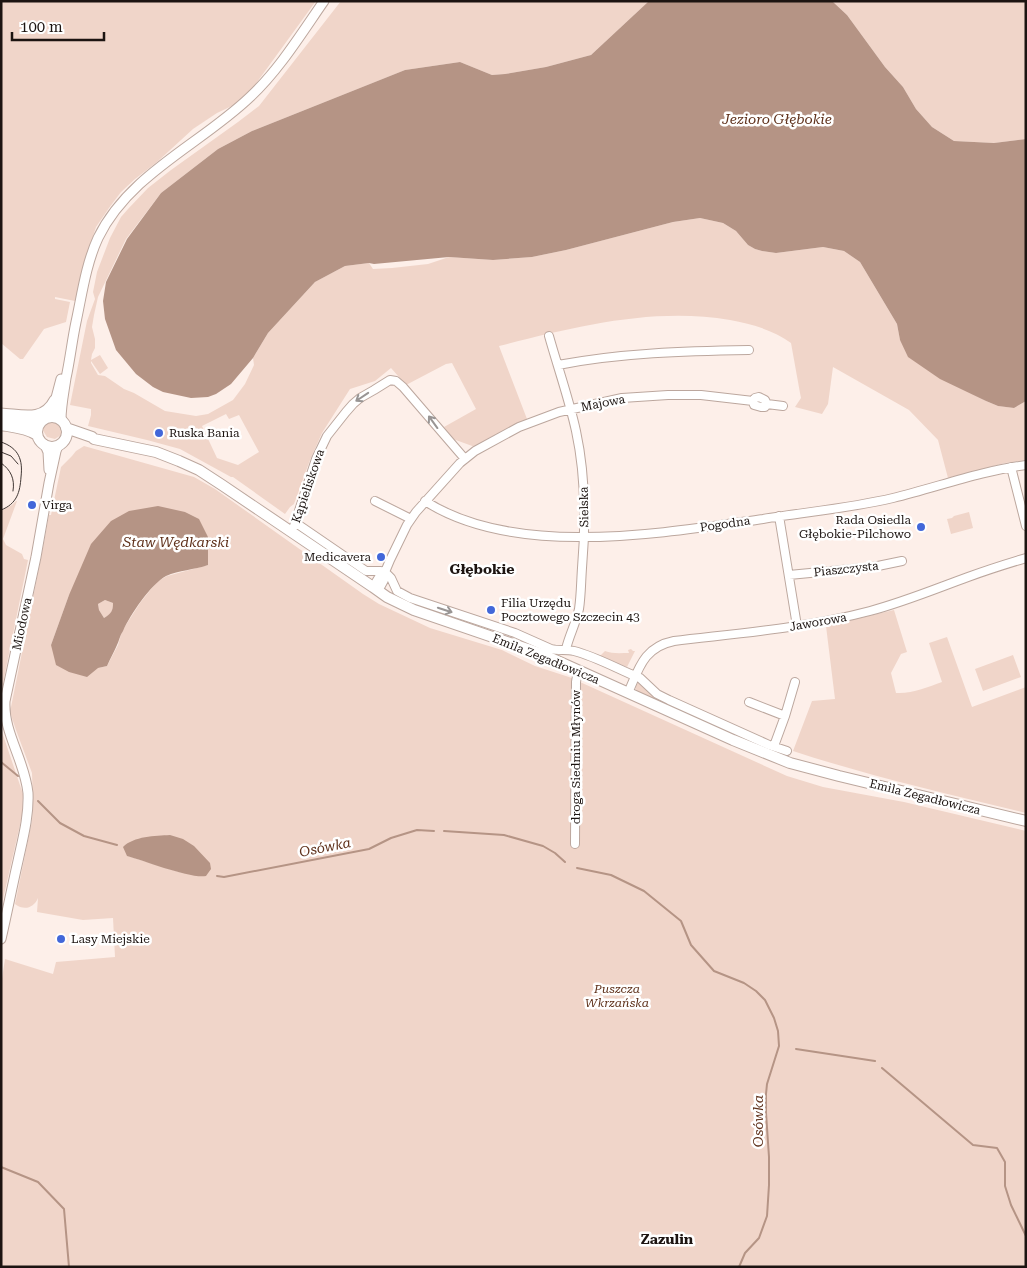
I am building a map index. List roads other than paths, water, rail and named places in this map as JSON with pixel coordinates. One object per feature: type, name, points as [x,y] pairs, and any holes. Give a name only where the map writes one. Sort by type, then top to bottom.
[{"type":"main road","points":[[1,414],[34,423],[60,422],[66,434],[61,444],[51,446],[45,445],[34,432],[1,425]]},
{"type":"main road","points":[[37,435],[37,429],[41,422]]},
{"type":"main road","name":"Emila Zegadłowicza","points":[[60,422],[94,439]]},
{"type":"main road","name":"Emila Zegadłowicza","points":[[61,444],[72,439],[94,439],[148,450],[186,464],[293,527],[375,589],[414,610],[533,651],[790,763],[1026,821]]},
{"type":"street","points":[[1,414],[39,414],[50,407],[57,393],[72,340],[91,256],[100,234],[114,211],[126,196],[143,181],[235,111],[255,92],[276,68],[324,1]]},
{"type":"street","name":"Sielska","points":[[549,336],[571,409],[579,446],[585,498],[585,537],[579,606],[576,622],[566,649]]},
{"type":"street","points":[[60,422],[72,340]]},
{"type":"street","points":[[558,365],[634,355],[749,350]]},
{"type":"street","name":"Kąpieliskowa","points":[[293,527],[318,453],[327,436],[360,398],[390,380],[396,381],[403,387],[456,446],[465,459]]},
{"type":"street","points":[[57,393],[60,422]]},
{"type":"street","name":"Majowa","points":[[375,589],[384,580],[385,572],[411,519],[448,475],[465,459],[484,446],[519,427],[571,409],[622,398],[668,395],[714,396],[752,401],[754,405],[761,408],[767,404],[783,406]]},
{"type":"street","name":"Miodowa","points":[[1,939],[26,826],[28,806],[25,774],[7,723],[5,701],[49,483],[56,451],[61,444]]},
{"type":"street","name":"Miodowa","points":[[45,445],[48,452],[49,483]]},
{"type":"street","name":"Pogodna","points":[[425,501],[469,521],[514,532],[585,537],[659,533],[852,506],[893,498],[990,471],[1026,466]]},
{"type":"street","points":[[1011,467],[1026,526]]},
{"type":"street","points":[[375,502],[411,519]]},
{"type":"street","points":[[779,516],[797,626]]},
{"type":"street","points":[[293,527],[366,571],[385,572],[391,578],[397,591],[410,598],[515,633],[556,651],[566,649],[577,652],[635,676],[662,697],[787,751]]},
{"type":"street","name":"Jaworowa","points":[[628,693],[646,656],[664,643],[797,626],[845,617],[882,608],[1026,558]]},
{"type":"street","name":"Piaszczysta","points":[[788,575],[873,567],[902,561]]},
{"type":"street","name":"droga Siedmiu Młynów","points":[[575,844],[576,682],[578,670]]},
{"type":"street","points":[[774,746],[795,682]]},
{"type":"street","points":[[749,702],[785,716]]},
{"type":"water","name":"Jezioro Głębokie","points":[[649,1],[832,1],[847,15],[885,67],[903,87],[916,109],[932,127],[954,141],[994,143],[1026,139],[1026,401],[1014,408],[998,406],[940,379],[908,357],[900,340],[897,324],[860,262],[844,251],[823,247],[776,253],[762,251],[748,245],[736,231],[723,223],[700,218],[673,222],[532,257],[493,260],[449,257],[345,266],[315,282],[268,333],[253,358],[231,384],[208,397],[191,398],[163,392],[153,387],[136,374],[116,350],[105,319],[103,301],[106,282],[127,239],[161,193],[218,149],[252,131],[405,70],[460,62],[492,75],[505,74],[546,67],[591,55]]},
{"type":"water","name":"Staw Wędkarski","points":[[158,506],[185,512],[199,519],[208,537],[208,565],[171,574],[154,586],[142,600],[121,634],[107,666],[98,668],[87,677],[69,672],[56,665],[51,645],[69,595],[91,544],[111,521],[129,511]],"holes":[[[105,600],[113,603],[111,612],[104,618],[98,604]]]},
{"type":"water","points":[[170,835],[183,839],[194,846],[210,863],[211,869],[206,876],[190,875],[127,856],[123,847],[139,839]]},
{"type":"waterway","name":"Osówka","points":[[1,762],[18,776]]},
{"type":"waterway","name":"Osówka","points":[[38,801],[60,823],[84,836],[117,845]]},
{"type":"waterway","name":"Osówka","points":[[217,876],[224,877],[369,849],[391,838],[417,830],[434,831]]},
{"type":"waterway","name":"Osówka","points":[[444,831],[504,835],[543,846],[565,862]]},
{"type":"waterway","name":"Osówka","points":[[577,868],[611,875],[644,891],[681,921],[691,945],[714,971],[744,983],[756,991],[765,1000],[774,1018],[778,1031],[779,1046],[767,1084],[766,1094],[769,1157],[767,1216],[759,1238],[745,1253],[739,1267]]},
{"type":"waterway","points":[[796,1049],[875,1061]]},
{"type":"waterway","points":[[882,1068],[973,1145],[997,1148],[1005,1162],[1005,1186],[1011,1205],[1026,1236]]},
{"type":"waterway","points":[[1,1167],[38,1182],[64,1209],[69,1267]]},
{"type":"tram line","points":[[1,442],[16,451],[21,465],[20,488],[17,497],[11,504],[1,510]]},
{"type":"tram line","points":[[1,452],[11,456],[18,464]]},
{"type":"tram line","points":[[1,463],[12,475],[13,491]]},
{"type":"place","name":"Ruska Bania","points":[[159,433]]},
{"type":"place","name":"Virga","points":[[32,505]]},
{"type":"place","name":"Rada Osiedla Głębokie-Pilchowo","points":[[921,527]]},
{"type":"place","name":"Medicavera","points":[[381,557]]},
{"type":"place","name":"Filia Urzędu Pocztowego Szczecin 43","points":[[491,610]]},
{"type":"place","name":"Lasy Miejskie","points":[[61,939]]},
{"type":"district","name":"Głębokie","points":[[482,569]]},
{"type":"district","name":"Zazulin","points":[[667,1239]]},
{"type":"park label","name":"Puszcza Wkrzańska","points":[[617,996]]}]
